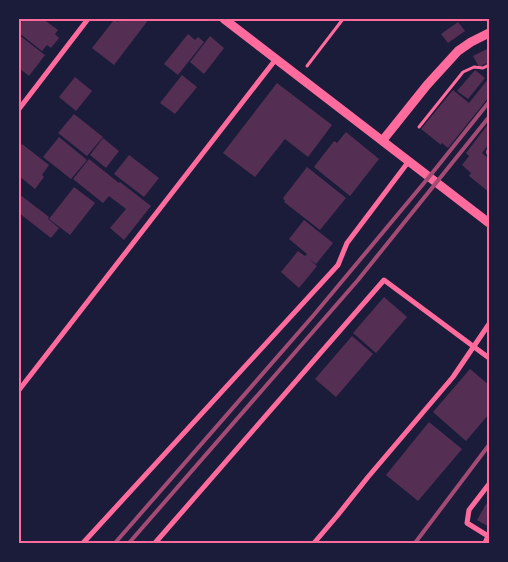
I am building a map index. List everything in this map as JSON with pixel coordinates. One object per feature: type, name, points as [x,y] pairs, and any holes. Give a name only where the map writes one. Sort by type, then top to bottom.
[{"type":"street","points":[[19,109],[88,19]]},
{"type":"street","points":[[224,19],[489,223]]},
{"type":"street","points":[[383,140],[458,51],[489,32]]},
{"type":"street","points":[[19,390],[276,59]]},
{"type":"street","points":[[84,543],[338,265],[347,243],[409,161]]},
{"type":"street","points":[[154,543],[384,280],[489,358]]},
{"type":"street","points":[[314,543],[453,377],[489,324]]},
{"type":"street","points":[[485,543],[488,536],[468,523],[469,510],[489,484]]},
{"type":"path","points":[[299,76],[343,19]]},
{"type":"path","points":[[419,128],[463,72],[474,67],[483,68],[489,65]]},
{"type":"building","points":[[24,19],[43,19],[58,30],[55,34],[59,38],[51,48],[47,45],[42,51],[19,33],[19,25]]},
{"type":"building","points":[[120,19],[149,19],[114,65],[92,48],[114,20],[118,22]]},
{"type":"building","points":[[458,22],[465,31],[448,43],[441,34]]},
{"type":"building","points":[[188,34],[195,40],[198,37],[204,42],[178,75],[164,64]]},
{"type":"building","points":[[19,35],[45,55],[29,76],[19,68]]},
{"type":"building","points":[[210,36],[224,48],[204,74],[190,62]]},
{"type":"building","points":[[489,48],[489,62],[479,67],[473,56]]},
{"type":"building","points":[[475,70],[485,78],[468,99],[457,91]]},
{"type":"building","points":[[182,75],[197,87],[175,114],[160,103]]},
{"type":"building","points":[[75,77],[92,91],[76,111],[59,97]]},
{"type":"building","points":[[489,78],[489,97],[448,148],[442,143],[441,145],[421,129],[453,90],[469,103]]},
{"type":"building","points":[[277,83],[332,125],[308,157],[285,139],[255,177],[223,153]]},
{"type":"building","points":[[74,114],[103,137],[87,156],[58,133]]},
{"type":"building","points":[[489,123],[489,144],[482,153],[489,159],[489,192],[469,176],[471,173],[462,165],[469,156],[466,153]]},
{"type":"building","points":[[346,132],[379,159],[350,196],[314,167],[334,141],[337,143]]},
{"type":"building","points":[[59,137],[87,160],[71,179],[43,157]]},
{"type":"building","points":[[103,138],[119,151],[106,168],[90,155]]},
{"type":"building","points":[[22,144],[49,165],[42,175],[44,177],[35,189],[19,176],[19,149]]},
{"type":"building","points":[[129,155],[159,178],[144,197],[114,174]]},
{"type":"building","points":[[89,159],[151,206],[124,240],[110,228],[126,209],[109,196],[103,203],[73,179]]},
{"type":"building","points":[[307,167],[346,198],[320,230],[284,202],[283,198]]},
{"type":"building","points":[[74,187],[95,203],[70,235],[49,219]]},
{"type":"building","points":[[19,194],[49,217],[48,219],[59,228],[51,238],[19,213]]},
{"type":"building","points":[[304,220],[333,243],[316,264],[309,259],[317,266],[299,288],[281,272],[298,251],[305,256],[307,254],[289,239]]},
{"type":"building","points":[[384,297],[407,317],[376,353],[353,333]]},
{"type":"building","points":[[352,336],[373,354],[336,397],[315,379]]},
{"type":"building","points":[[470,369],[489,385],[489,414],[466,441],[433,412]]},
{"type":"building","points":[[429,422],[462,449],[418,501],[386,475]]},
{"type":"building","points":[[486,504],[489,506],[489,527],[477,520]]},
{"type":"railway","points":[[115,543],[313,316],[489,102]]},
{"type":"railway","points":[[129,543],[358,280],[489,117]]},
{"type":"railway","points":[[415,543],[489,445]]}]
